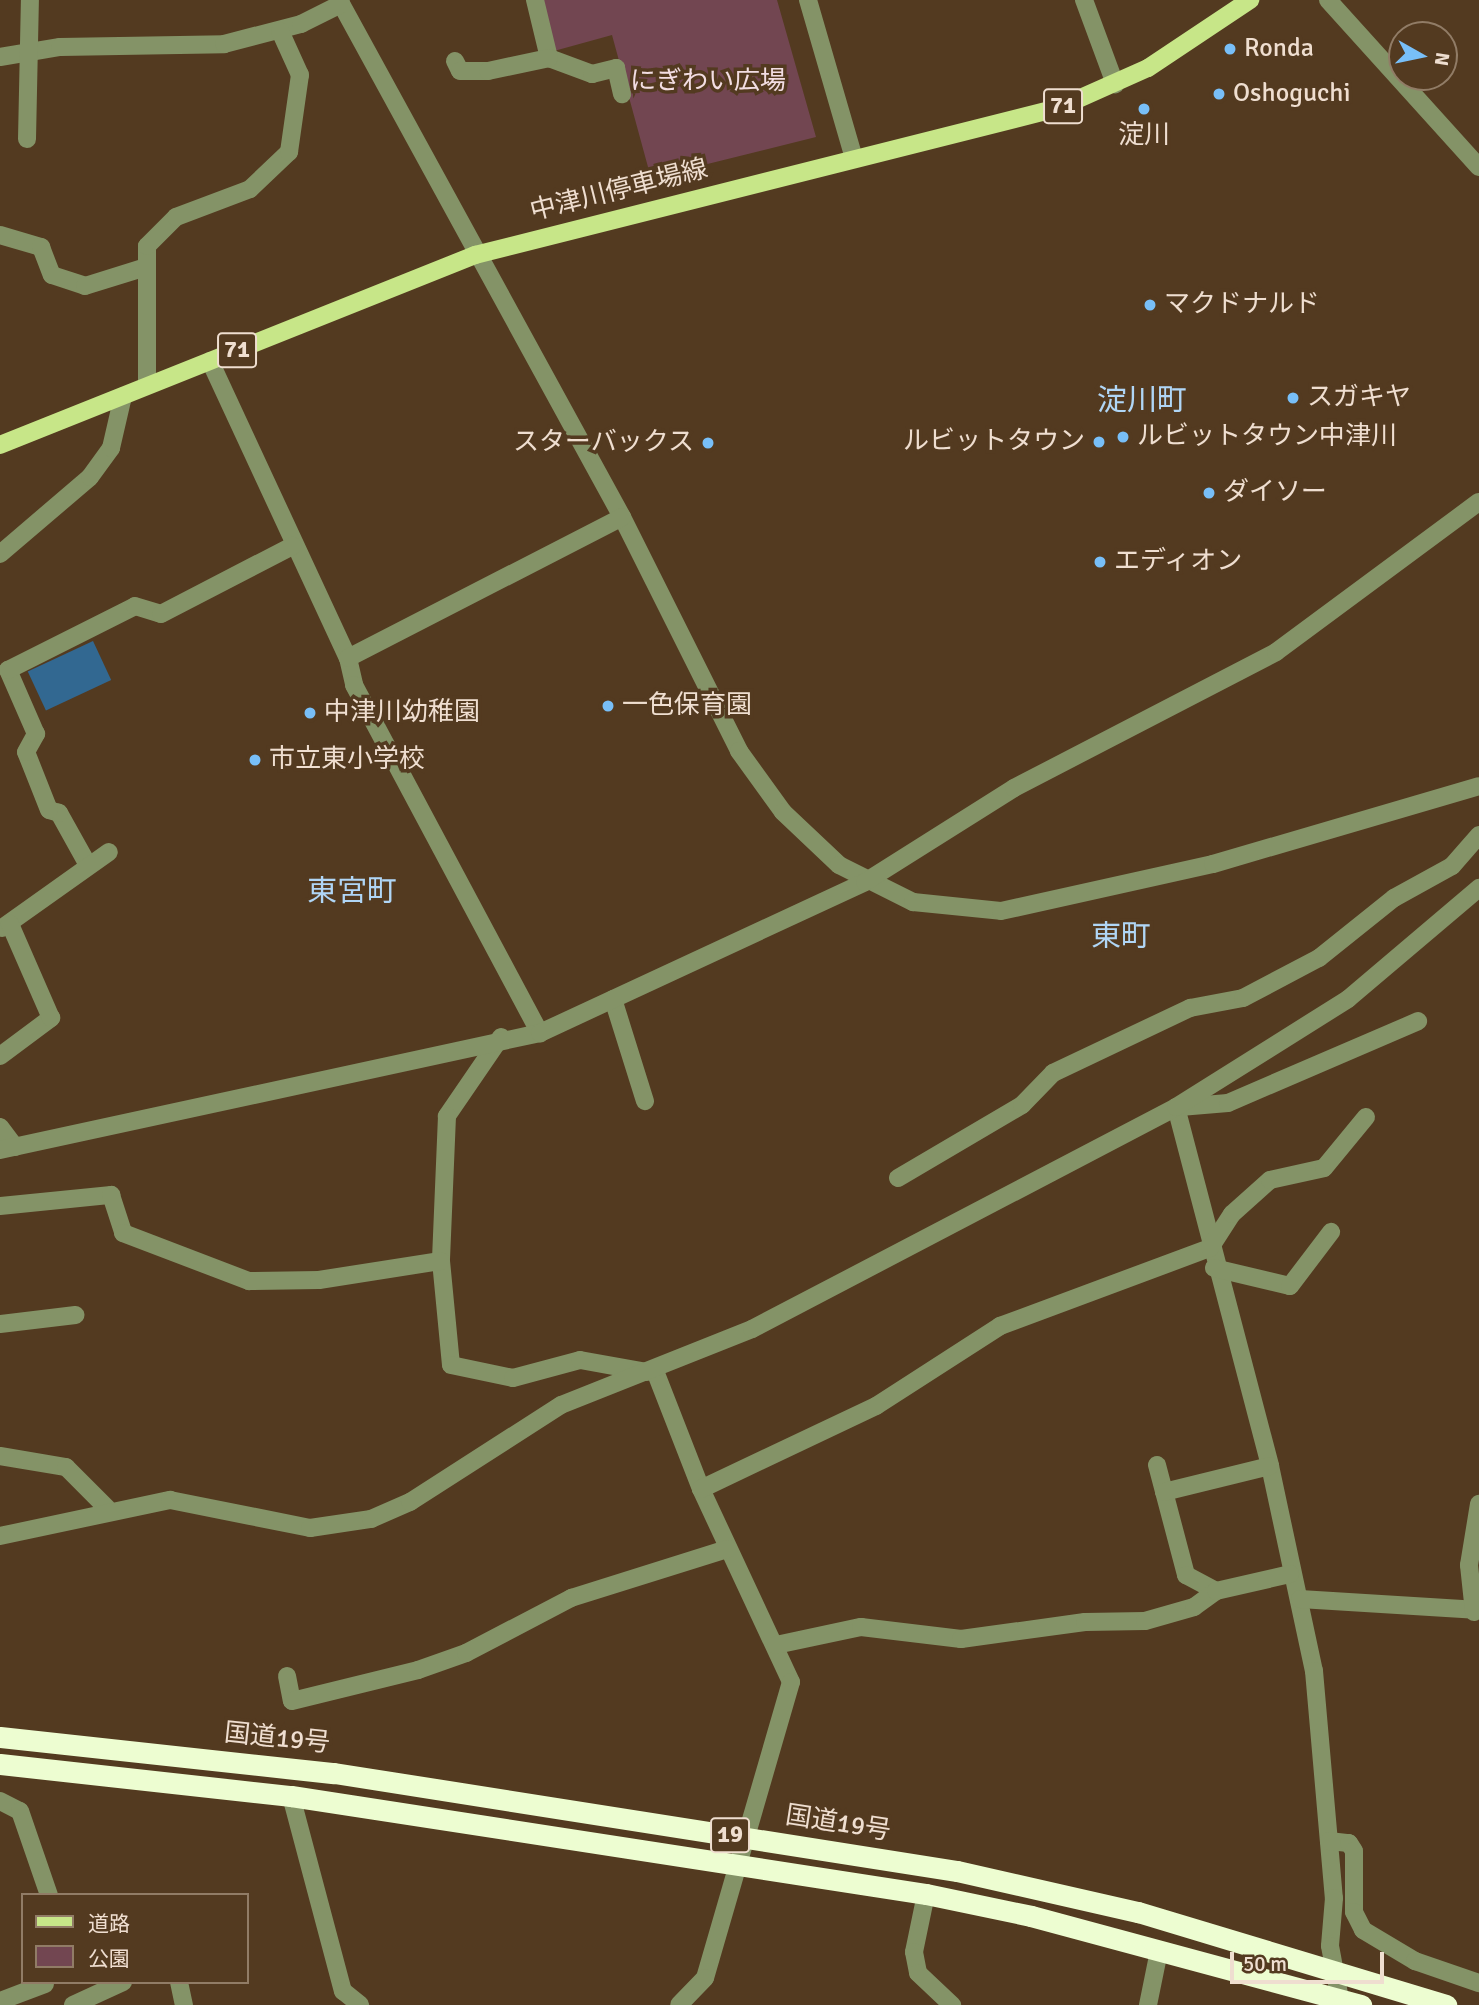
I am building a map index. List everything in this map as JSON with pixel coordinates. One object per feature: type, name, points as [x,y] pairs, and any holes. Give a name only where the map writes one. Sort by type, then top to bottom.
[{"type":"highway","name":"国道19号","points":[[0,1737],[334,1773],[957,1871],[1138,1912],[1334,1968],[1446,2005]]},
{"type":"highway","name":"国道19号","points":[[0,1764],[291,1796],[741,1862],[926,1894],[1159,1951],[1347,2003]]},
{"type":"main road","name":"中津川停車場線","points":[[0,444],[475,255],[854,158],[980,132],[1115,84],[1250,0]]},
{"type":"street","points":[[27,139],[30,0]]},
{"type":"street","points":[[536,0],[549,58]]},
{"type":"street","points":[[808,0],[854,158]]},
{"type":"street","points":[[1084,0],[1115,84]]},
{"type":"street","points":[[1328,0],[1479,167]]},
{"type":"street","points":[[0,57],[28,52],[214,44],[279,31],[340,2],[475,255],[622,517],[756,779],[818,849],[864,882],[949,910],[1001,911],[1213,864],[1479,786]]},
{"type":"street","points":[[147,384],[151,307],[143,268],[147,246],[161,228],[250,188],[289,152],[300,75],[279,31]]},
{"type":"street","points":[[455,61],[460,71],[488,71],[549,58],[592,74],[616,68],[622,93]]},
{"type":"street","points":[[0,235],[41,247],[52,275],[85,286],[143,268]]},
{"type":"street","points":[[210,360],[292,546],[348,659],[354,685],[540,1033]]},
{"type":"street","points":[[0,554],[90,477],[111,447],[123,396]]},
{"type":"street","points":[[0,1127],[8,1149],[501,1037],[540,1033],[864,882],[1014,788],[1276,652],[1479,502]]},
{"type":"street","points":[[348,659],[622,517]]},
{"type":"street","points":[[88,865],[59,813],[49,810],[26,751],[36,734],[8,670],[135,606],[161,614],[292,546]]},
{"type":"street","points":[[898,1178],[1022,1105],[1054,1073],[1190,1008],[1243,998],[1319,958],[1394,898],[1452,866],[1479,835]]},
{"type":"street","points":[[0,1056],[51,1018],[5,927],[16,913],[108,852]]},
{"type":"street","points":[[0,1536],[107,1508],[170,1500],[310,1528],[362,1522],[410,1502],[561,1405],[650,1371],[880,1268],[1176,1107],[1348,999],[1479,888]]},
{"type":"street","points":[[613,999],[645,1101]]},
{"type":"street","points":[[1176,1107],[1228,1102],[1418,1021]]},
{"type":"street","points":[[501,1037],[447,1116],[442,1261],[452,1365],[513,1378],[580,1360],[650,1371]]},
{"type":"street","points":[[1176,1107],[1214,1268],[1270,1466],[1290,1574],[1300,1600],[1314,1671],[1329,1841],[1334,1968],[1347,2003]]},
{"type":"street","points":[[701,1489],[876,1406],[1000,1326],[1210,1248],[1232,1214],[1270,1180],[1324,1168],[1366,1117]]},
{"type":"street","points":[[0,1206],[111,1195],[123,1234],[249,1281],[319,1280],[442,1261]]},
{"type":"street","points":[[1214,1268],[1290,1286],[1331,1232]]},
{"type":"street","points":[[0,1324],[75,1315]]},
{"type":"street","points":[[650,1371],[727,1549],[776,1645],[791,1682],[741,1862],[705,1978],[679,2005]]},
{"type":"street","points":[[0,1456],[66,1467],[107,1508]]},
{"type":"street","points":[[1157,1465],[1186,1574],[1216,1591]]},
{"type":"street","points":[[1164,1492],[1270,1466]]},
{"type":"street","points":[[1300,1600],[1476,1611],[1469,1565],[1479,1504]]},
{"type":"street","points":[[287,1675],[292,1701],[418,1670],[466,1653],[571,1598],[727,1549]]},
{"type":"street","points":[[776,1645],[861,1627],[961,1639],[1085,1622],[1145,1621],[1194,1607],[1216,1591],[1290,1574]]},
{"type":"street","points":[[291,1796],[343,1991],[360,2005]]},
{"type":"street","points":[[0,1801],[20,1811],[48,1893]]},
{"type":"street","points":[[1329,1841],[1349,1843],[1353,1851],[1354,1912],[1363,1930],[1415,1961],[1479,1983]]},
{"type":"street","points":[[926,1894],[914,1952],[918,1973],[952,2005]]},
{"type":"street","points":[[1148,2005],[1159,1951]]},
{"type":"street","points":[[0,2001],[42,1984]]},
{"type":"street","points":[[42,2005],[45,1984]]},
{"type":"street","points":[[73,2005],[119,1984]]},
{"type":"street","points":[[179,1984],[184,2005]]},
{"type":"green space","name":"にぎわい広場","points":[[541,0],[777,0],[816,137],[651,178],[612,35],[554,51]]},
{"type":"water","points":[[93,641],[111,680],[46,710],[28,671]]},
{"type":"place","name":"Ronda","points":[[1230,49]]},
{"type":"place","name":"Oshoguchi","points":[[1219,94]]},
{"type":"place","name":"淀川","points":[[1144,109]]},
{"type":"place","name":"マクドナルド","points":[[1150,305]]},
{"type":"place","name":"スガキヤ","points":[[1293,398]]},
{"type":"place","name":"ルビットタウン中津川","points":[[1123,437]]},
{"type":"place","name":"ルビットタウン","points":[[1099,442]]},
{"type":"place","name":"スターバックス","points":[[708,443]]},
{"type":"place","name":"ダイソー","points":[[1209,493]]},
{"type":"place","name":"エディオン","points":[[1100,562]]},
{"type":"place","name":"一色保育園","points":[[608,706]]},
{"type":"place","name":"中津川幼稚園","points":[[310,713]]},
{"type":"place","name":"市立東小学校","points":[[255,760]]},
{"type":"district","name":"淀川町","points":[[1142,401]]},
{"type":"district","name":"東宮町","points":[[352,892]]},
{"type":"district","name":"東町","points":[[1121,937]]}]
